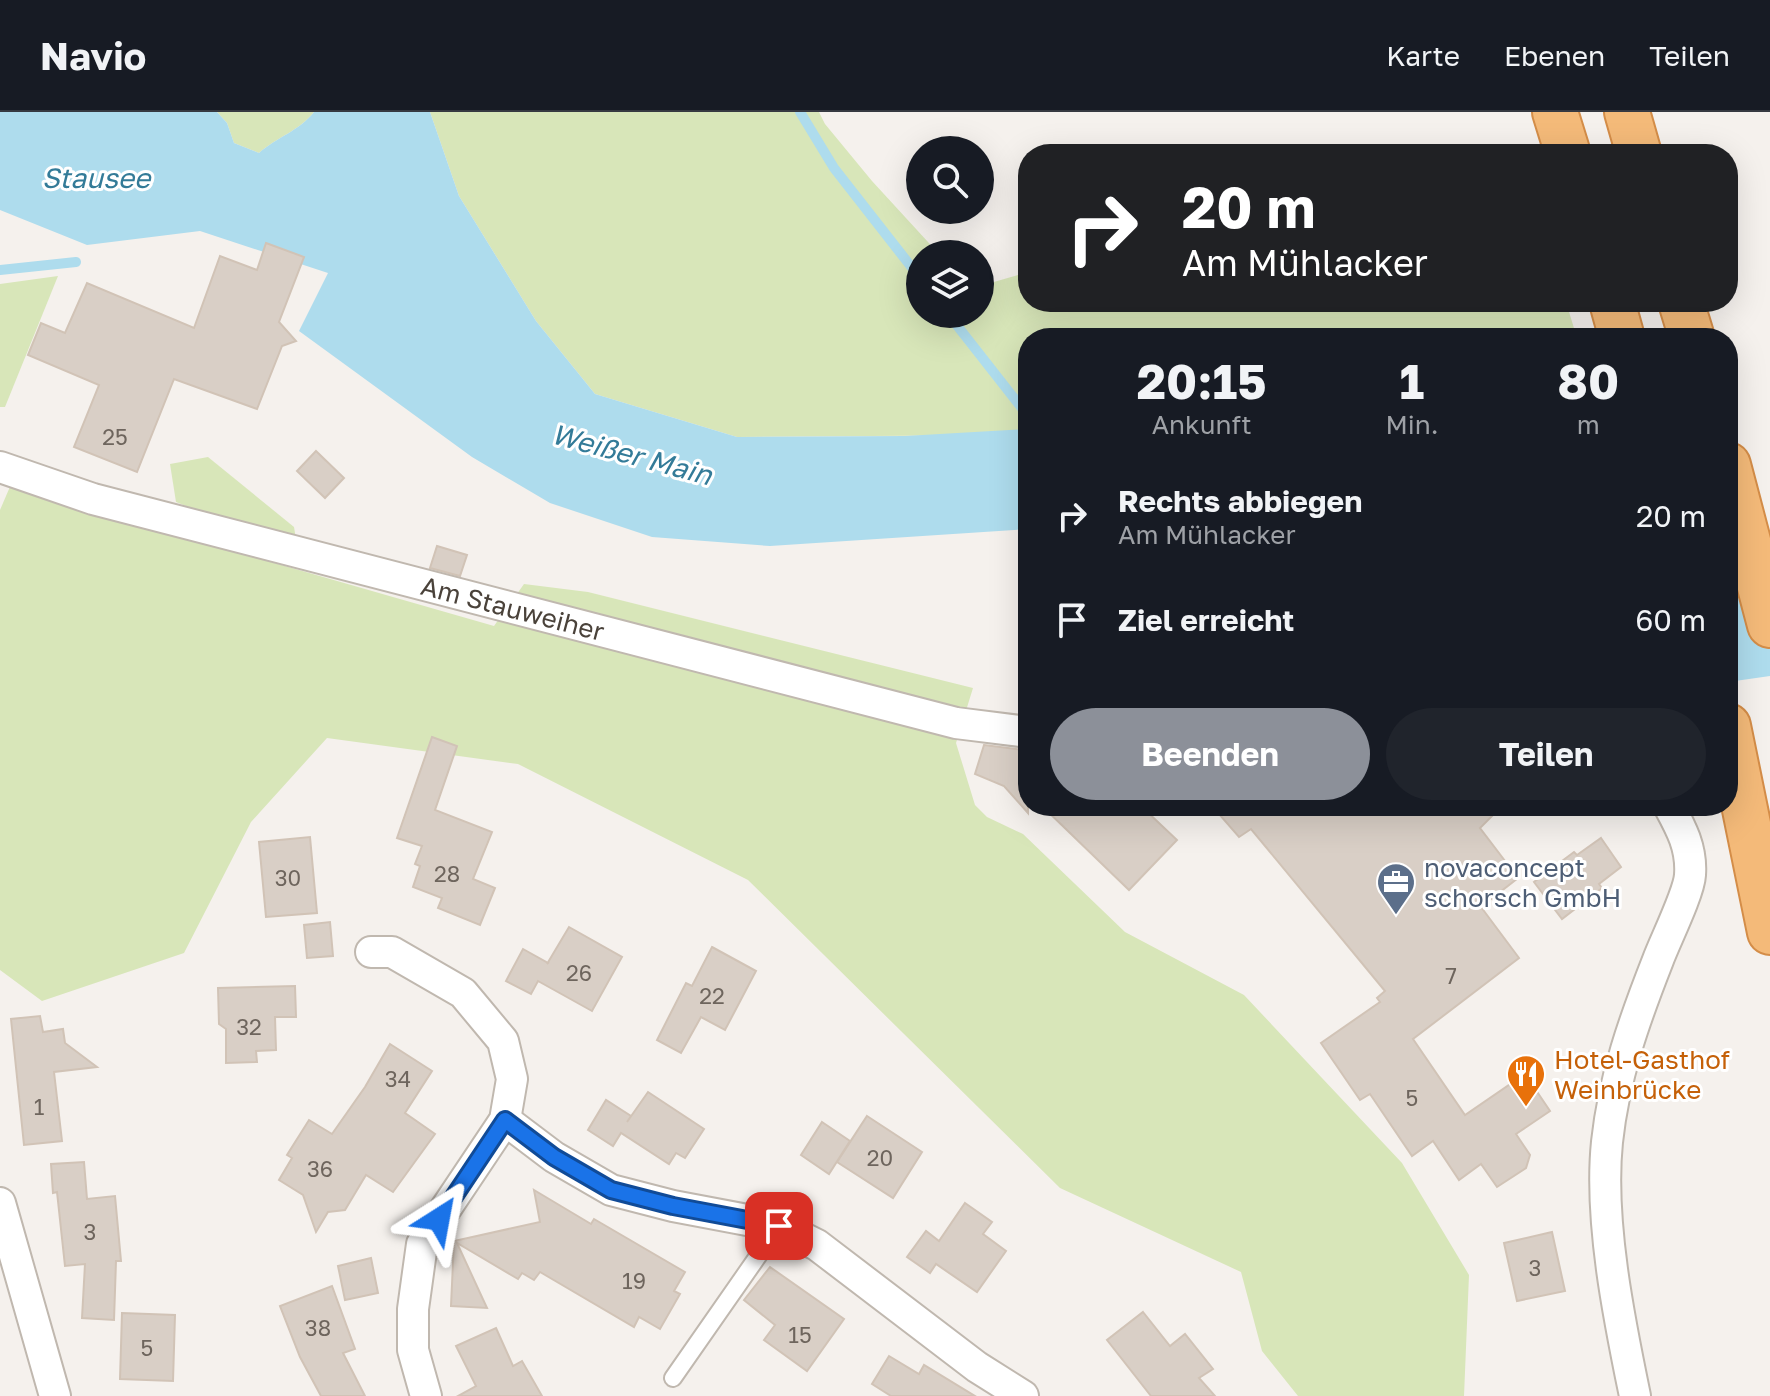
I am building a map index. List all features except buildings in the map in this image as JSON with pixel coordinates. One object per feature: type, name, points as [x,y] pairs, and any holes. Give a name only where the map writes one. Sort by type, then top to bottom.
[{"type":"highway","points":[[1555,112],[1565,144]]},
{"type":"highway","points":[[1627,112],[1636,144]]},
{"type":"highway","points":[[1738,500],[1770,625]]},
{"type":"highway","points":[[1738,772],[1770,932]]},
{"type":"street","name":"Am Stauweiher","points":[[0,467],[93,499],[956,723],[1018,731]]},
{"type":"street","points":[[1635,1396],[1605,1205],[1607,1144],[1616,1081],[1637,1012],[1690,876],[1686,836],[1675,816]]},
{"type":"street","points":[[371,952],[392,952],[463,993],[503,1041],[512,1079],[505,1120],[422,1244],[413,1309],[413,1350],[426,1396]]},
{"type":"street","points":[[505,1120],[554,1157],[611,1190],[673,1206],[779,1226],[817,1245],[977,1367],[1023,1396]]},
{"type":"street","points":[[0,1203],[55,1396]]},
{"type":"lane","points":[[673,1378],[779,1226]]},
{"type":"green space","points":[[217,112],[314,112],[302,124],[259,153],[234,143],[227,123]]},
{"type":"green space","points":[[430,112],[819,112],[825,124],[906,218],[906,224],[911,224],[926,240],[906,240],[906,328],[994,328],[994,282],[1018,275],[1018,312],[1569,312],[1574,328],[1018,328],[1018,435],[737,437],[595,394],[536,321],[459,196]]},
{"type":"green space","points":[[58,276],[5,407],[0,407],[0,284]]},
{"type":"green space","points":[[208,457],[294,527],[296,539],[255,534],[176,502],[170,464]]},
{"type":"green space","points":[[12,482],[257,558],[494,626],[524,584],[588,592],[973,688],[956,743],[975,805],[987,817],[1023,834],[1125,932],[1244,995],[1402,1163],[1469,1275],[1464,1396],[1298,1396],[1262,1351],[1241,1272],[1060,1188],[748,880],[518,764],[327,738],[251,822],[184,953],[42,1001],[0,970],[0,510]]},
{"type":"water","points":[[0,112],[217,112],[227,123],[234,143],[259,153],[302,124],[314,112],[430,112],[459,196],[536,321],[595,394],[737,437],[905,436],[1018,430],[1018,530],[770,546],[652,537],[550,503],[472,457],[299,331],[328,273],[200,231],[87,245],[0,210]]},
{"type":"water","points":[[1770,531],[1770,676],[1738,681],[1738,536]]},
{"type":"waterway","points":[[800,112],[834,168],[906,260]]},
{"type":"waterway","points":[[0,270],[76,262]]},
{"type":"waterway","points":[[959,328],[1018,403]]},
{"type":"place","name":"novaconcept schorsch GmbH","points":[[1396,916]]},
{"type":"place","name":"Hotel-Gasthof Weinbrücke","points":[[1526,1108]]},
{"type":"route","points":[[439,1219],[505,1120],[554,1157],[611,1190],[673,1206],[779,1226]]},
{"type":"water label","name":"Stausee","points":[[96,177]]},
{"type":"water label","name":"Weißer Main","points":[[632,454]]}]
